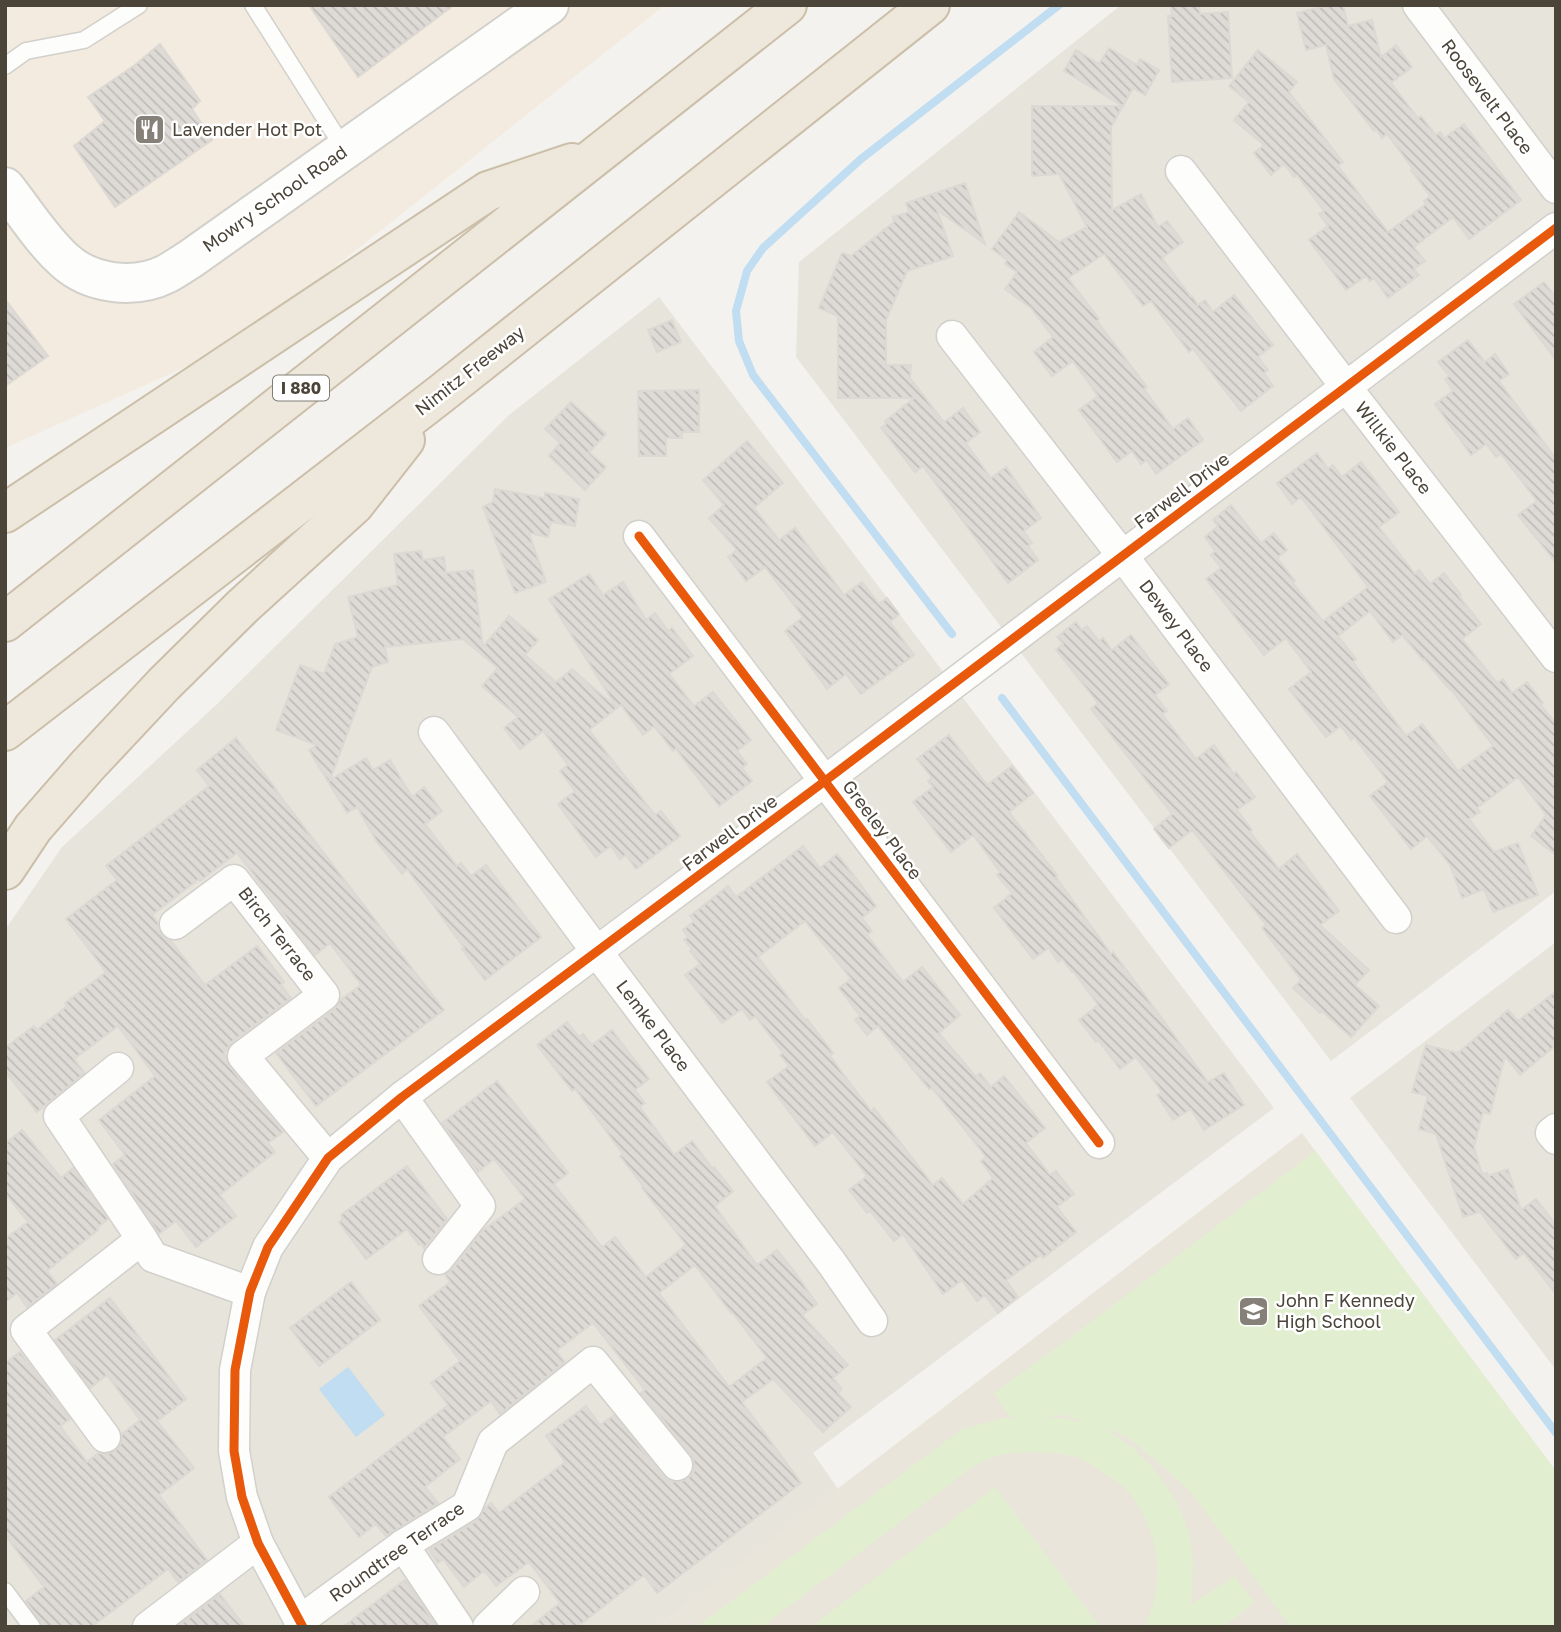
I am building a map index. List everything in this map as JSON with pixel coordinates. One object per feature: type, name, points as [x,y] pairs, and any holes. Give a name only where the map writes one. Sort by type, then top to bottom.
[{"type":"highway","name":"I 880","points":[[5,622],[787,5]]},
{"type":"highway","name":"Nimitz Freeway","points":[[5,731],[442,393],[930,5]]},
{"type":"highway","points":[[5,513],[488,191],[597,155]]},
{"type":"highway","points":[[5,870],[33,828],[145,704],[243,606],[354,505],[442,393]]},
{"type":"street","name":"Mowry School Road","points":[[5,187],[64,261],[82,273],[122,284],[165,275],[549,5]]},
{"type":"street","name":"Roosevelt Place","points":[[1418,5],[1556,188]]},
{"type":"street","name":"Willkie Place","points":[[1181,171],[1556,657]]},
{"type":"street","name":"Farwell Drive","points":[[301,1624],[258,1543],[242,1497],[234,1451],[235,1370],[250,1292],[268,1247],[328,1158],[402,1097],[1556,228]]},
{"type":"street","name":"Dewey Place","points":[[952,336],[1122,555],[1396,918]]},
{"type":"street","name":"Greeley Place","points":[[639,536],[1099,1143]]},
{"type":"street","name":"Lemke Place","points":[[434,732],[831,1262],[872,1321]]},
{"type":"street","name":"Birch Terrace","points":[[175,924],[234,880],[324,995],[243,1056],[328,1158]]},
{"type":"street","points":[[118,1068],[59,1116],[153,1257],[250,1292]]},
{"type":"street","points":[[402,1097],[480,1206],[438,1259]]},
{"type":"street","points":[[105,1437],[26,1330],[142,1239]]},
{"type":"street","name":"Roundtree Terrace","points":[[301,1624],[403,1545],[467,1506],[493,1442],[593,1362],[677,1465]]},
{"type":"street","points":[[148,1627],[258,1543]]},
{"type":"street","points":[[403,1545],[458,1627]]},
{"type":"street","points":[[488,1627],[524,1592]]},
{"type":"lane","points":[[5,66],[26,51],[84,40],[139,5]]},
{"type":"lane","points":[[253,5],[345,149]]},
{"type":"lane","points":[[5,1591],[32,1627]]},
{"type":"shaded area","points":[[5,5],[665,5],[239,343],[5,448]]},
{"type":"shaded area","points":[[1121,5],[1556,5],[1556,891],[1331,1061],[796,357],[799,262]]},
{"type":"shaded area","points":[[659,297],[1274,1108],[813,1453],[838,1489],[657,1627],[5,1627],[5,930],[62,847],[215,706],[509,415]]},
{"type":"shaded area","points":[[1556,942],[1556,1370],[1350,1098]]},
{"type":"shaded area","name":"John F Kennedy High School","points":[[1302,1133],[1556,1471],[1556,1627],[657,1627]]},
{"type":"green space","name":"John F Kennedy High School","points":[[1315,1151],[1556,1471],[1556,1627],[1291,1627],[1189,1490],[1126,1436],[1100,1427],[1136,1450],[1161,1478],[1181,1511],[1192,1552],[1191,1605],[1235,1576],[1254,1603],[1223,1627],[1145,1627],[1157,1576],[1153,1542],[1141,1510],[1121,1485],[1084,1460],[1054,1453],[1031,1452],[1000,1455],[975,1465],[762,1627],[696,1627],[961,1430],[999,1419],[1017,1417],[1009,1416],[994,1393]],"holes":[[[1063,1415],[1091,1424],[1077,1421],[1048,1416]]]},
{"type":"green space","points":[[995,1487],[1100,1627],[811,1627]]},
{"type":"water","points":[[348,1367],[385,1415],[356,1437],[319,1389]]},
{"type":"building","points":[[309,5],[454,5],[358,77]]},
{"type":"building","points":[[1171,5],[1199,5],[1200,14],[1228,12],[1232,78],[1172,82],[1168,16],[1172,16]]},
{"type":"building","points":[[1329,5],[1343,5],[1348,26],[1372,20],[1381,57],[1396,45],[1412,67],[1391,83],[1418,118],[1421,116],[1436,135],[1440,132],[1444,138],[1464,124],[1521,200],[1469,239],[1453,217],[1414,247],[1425,261],[1414,269],[1419,275],[1388,298],[1374,278],[1370,281],[1366,276],[1346,290],[1309,240],[1328,226],[1319,214],[1324,211],[1297,175],[1294,177],[1284,164],[1271,175],[1254,153],[1264,145],[1234,120],[1249,102],[1229,86],[1258,50],[1297,82],[1289,92],[1343,162],[1338,166],[1388,232],[1426,204],[1424,201],[1430,196],[1411,170],[1413,169],[1387,134],[1382,138],[1376,129],[1374,131],[1334,79],[1326,45],[1306,50],[1297,13]]},
{"type":"building","name":"Lavender Hot Pot","points":[[160,44],[200,101],[192,109],[212,140],[115,207],[74,146],[105,121],[88,97]]},
{"type":"building","points":[[1109,48],[1137,65],[1140,59],[1159,70],[1145,95],[1133,88],[1123,106],[1064,71],[1076,50],[1099,64]]},
{"type":"building","points":[[1032,106],[1123,106],[1111,127],[1112,210],[1141,194],[1158,227],[1167,221],[1183,242],[1162,258],[1191,297],[1198,305],[1205,300],[1213,312],[1234,295],[1273,345],[1258,357],[1268,370],[1264,373],[1273,386],[1241,411],[1193,349],[1189,352],[1151,301],[1143,306],[1104,254],[1068,278],[1147,387],[1144,389],[1173,429],[1188,418],[1203,440],[1156,474],[1147,460],[1141,464],[1132,451],[1117,462],[1079,410],[1098,396],[1073,361],[1052,376],[1034,352],[1053,337],[1031,308],[1005,289],[1017,272],[1005,264],[1007,260],[992,249],[1019,212],[1059,242],[1087,227],[1059,174],[1032,176]]},
{"type":"building","points":[[965,183],[985,244],[937,210],[953,256],[907,271],[886,320],[886,365],[911,365],[910,378],[944,422],[963,408],[980,432],[966,443],[991,478],[1006,467],[1041,518],[1024,531],[1032,543],[1028,546],[1038,560],[1008,583],[923,466],[915,472],[881,428],[887,423],[885,421],[914,398],[838,398],[838,316],[819,308],[842,253],[851,256],[894,222],[893,217],[909,212],[906,203]]},
{"type":"building","points":[[1544,282],[1556,297],[1556,360],[1514,304]]},
{"type":"building","points":[[5,299],[48,356],[5,386]]},
{"type":"building","points":[[672,320],[681,342],[657,352],[648,330]]},
{"type":"building","points":[[1468,340],[1485,362],[1495,354],[1509,374],[1499,381],[1556,459],[1556,563],[1518,515],[1537,501],[1501,454],[1496,457],[1486,444],[1471,455],[1435,404],[1453,391],[1445,379],[1449,376],[1438,362]]},
{"type":"building","points":[[699,390],[699,432],[682,432],[682,438],[666,438],[666,456],[639,456],[638,391]]},
{"type":"building","points":[[571,402],[606,434],[589,452],[606,467],[585,490],[549,456],[560,443],[545,429]]},
{"type":"building","points":[[747,441],[783,483],[754,508],[779,540],[795,528],[844,595],[862,582],[879,604],[887,598],[899,614],[890,622],[914,655],[861,694],[846,674],[827,689],[785,631],[803,617],[765,567],[746,581],[728,557],[737,550],[709,518],[724,505],[703,480]]},
{"type":"building","points":[[1317,453],[1328,469],[1333,465],[1342,477],[1361,462],[1399,512],[1379,527],[1415,574],[1419,570],[1430,584],[1444,573],[1481,624],[1462,639],[1497,683],[1503,679],[1512,693],[1527,682],[1543,703],[1541,705],[1556,724],[1556,855],[1531,836],[1546,815],[1518,777],[1477,808],[1480,812],[1469,819],[1494,852],[1518,843],[1538,895],[1493,912],[1484,889],[1462,898],[1450,865],[1427,836],[1411,849],[1370,796],[1388,782],[1354,737],[1351,740],[1341,726],[1326,737],[1289,689],[1311,672],[1286,638],[1264,655],[1206,579],[1221,568],[1211,555],[1215,551],[1205,537],[1218,526],[1213,520],[1231,505],[1261,543],[1274,533],[1287,550],[1277,558],[1323,621],[1368,587],[1301,497],[1292,504],[1277,483]],"holes":[[[1370,611],[1393,642],[1402,635],[1450,688],[1493,746],[1458,771],[1422,724],[1406,736],[1353,662],[1356,659],[1338,636]]]},
{"type":"building","points":[[495,489],[545,498],[545,493],[579,499],[575,526],[551,522],[548,537],[529,533],[546,582],[515,593],[483,507],[493,502]]},
{"type":"building","points":[[421,551],[423,560],[444,557],[446,573],[473,570],[483,647],[509,616],[538,640],[525,655],[556,682],[572,669],[617,708],[589,730],[655,815],[661,811],[680,836],[636,869],[626,855],[620,859],[611,846],[596,857],[558,804],[575,791],[560,771],[568,765],[543,731],[520,749],[504,728],[518,717],[482,686],[498,668],[463,639],[385,647],[388,662],[372,667],[330,780],[366,758],[373,770],[390,760],[412,797],[424,787],[442,811],[425,824],[457,866],[461,863],[471,876],[486,865],[541,937],[485,980],[407,869],[402,874],[377,842],[357,807],[347,813],[309,750],[317,745],[276,730],[300,665],[324,674],[335,644],[358,637],[348,597],[398,585],[394,554]]},
{"type":"building","points":[[589,574],[603,595],[623,582],[646,620],[655,613],[668,631],[672,628],[693,656],[669,674],[694,706],[713,692],[751,740],[737,751],[747,764],[742,768],[752,781],[719,806],[676,749],[673,751],[654,726],[643,735],[621,705],[617,708],[549,599]]},
{"type":"building","points":[[1076,622],[1082,630],[1087,626],[1099,641],[1103,638],[1112,650],[1131,635],[1169,684],[1155,695],[1167,711],[1162,714],[1196,759],[1214,745],[1234,774],[1236,772],[1255,797],[1237,810],[1252,830],[1250,832],[1279,869],[1297,854],[1339,911],[1320,925],[1369,970],[1355,985],[1379,1006],[1351,1037],[1293,988],[1301,980],[1262,928],[1266,925],[1192,830],[1169,848],[1154,829],[1172,814],[1091,709],[1098,703],[1056,650],[1063,644],[1057,637]]},
{"type":"building","points":[[949,735],[987,785],[1012,766],[1033,793],[1009,812],[1057,875],[1111,954],[1113,952],[1208,1082],[1224,1073],[1244,1105],[1204,1130],[1191,1109],[1173,1120],[1157,1095],[1162,1092],[1136,1057],[1120,1069],[1098,1040],[1096,1042],[1079,1020],[1098,1005],[1073,971],[1062,959],[1058,962],[1049,948],[1033,959],[994,908],[1012,893],[997,875],[1000,872],[973,835],[951,852],[913,802],[933,787],[928,781],[932,778],[917,759]]},
{"type":"building","points":[[236,738],[444,1010],[316,1106],[276,1053],[335,1009],[340,1000],[361,985],[330,943],[315,955],[237,853],[152,915],[161,934],[171,941],[205,985],[257,946],[284,982],[281,985],[291,998],[232,1042],[224,1053],[230,1067],[283,1132],[268,1143],[275,1152],[220,1195],[236,1216],[196,1247],[176,1221],[159,1234],[113,1164],[125,1155],[99,1120],[155,1076],[118,1026],[74,1059],[85,1073],[37,1112],[5,1071],[5,1048],[34,1026],[37,1030],[67,1006],[65,1003],[106,972],[66,919],[117,880],[106,866],[209,786],[197,770]]},
{"type":"building","points":[[803,846],[820,868],[837,854],[876,906],[862,918],[872,931],[867,935],[903,982],[922,967],[960,1015],[939,1033],[976,1077],[980,1073],[991,1087],[1004,1076],[1045,1128],[1026,1143],[1050,1175],[1056,1171],[1074,1194],[1057,1207],[1076,1232],[1043,1258],[1041,1255],[1006,1280],[1018,1297],[998,1313],[985,1295],[977,1301],[962,1280],[943,1294],[903,1234],[894,1241],[870,1211],[867,1213],[849,1190],[867,1176],[833,1132],[815,1146],[767,1082],[789,1066],[780,1055],[783,1053],[755,1016],[750,1020],[742,1009],[722,1023],[685,975],[700,964],[684,940],[688,937],[683,930],[694,921],[690,916],[728,886],[736,897]],"holes":[[[805,921],[851,979],[839,988],[860,1016],[855,1020],[867,1035],[878,1026],[929,1089],[932,1088],[986,1157],[981,1161],[993,1178],[963,1204],[942,1178],[933,1185],[874,1108],[871,1111],[830,1056],[833,1053],[758,957]]]},
{"type":"building","points":[[1556,991],[1556,1045],[1520,1075],[1505,1056],[1490,1114],[1483,1112],[1474,1147],[1482,1174],[1487,1173],[1488,1176],[1508,1169],[1521,1210],[1536,1199],[1556,1225],[1556,1294],[1524,1253],[1516,1259],[1480,1212],[1463,1217],[1436,1134],[1419,1129],[1428,1096],[1412,1092],[1426,1045],[1458,1053],[1508,1010],[1518,1021]]},
{"type":"building","points":[[567,1022],[579,1037],[583,1034],[592,1045],[612,1030],[649,1079],[635,1090],[645,1103],[640,1107],[674,1155],[692,1141],[733,1191],[715,1206],[757,1265],[777,1250],[817,1304],[802,1315],[848,1365],[833,1378],[842,1389],[838,1393],[851,1407],[823,1432],[773,1379],[742,1402],[801,1483],[657,1593],[644,1575],[577,1627],[530,1627],[560,1603],[529,1562],[496,1586],[484,1571],[464,1587],[443,1559],[438,1563],[429,1550],[476,1521],[491,1503],[499,1513],[565,1462],[546,1436],[586,1406],[600,1425],[614,1415],[663,1476],[670,1481],[687,1479],[694,1471],[691,1454],[641,1393],[645,1390],[593,1323],[556,1351],[565,1362],[500,1414],[491,1401],[443,1437],[460,1459],[425,1487],[438,1503],[386,1536],[376,1524],[359,1537],[329,1497],[448,1405],[431,1383],[460,1361],[419,1306],[450,1282],[445,1275],[452,1270],[482,1231],[525,1199],[494,1159],[478,1172],[442,1123],[497,1081],[568,1173],[554,1184],[602,1247],[615,1237],[646,1277],[686,1245],[642,1188],[620,1156],[623,1154],[575,1089],[572,1091],[537,1045]],"holes":[[[695,1265],[767,1358],[729,1387],[659,1293]]]},
{"type":"building","points":[[22,1130],[61,1178],[73,1168],[108,1219],[47,1271],[57,1284],[27,1307],[17,1293],[5,1302],[5,1239],[28,1222],[5,1193],[5,1144]]},
{"type":"building","points":[[407,1166],[447,1219],[424,1248],[407,1229],[366,1259],[339,1222],[343,1219],[341,1215]]},
{"type":"building","points":[[351,1282],[380,1320],[319,1366],[290,1328]]},
{"type":"building","points":[[110,1298],[186,1399],[157,1421],[194,1468],[159,1495],[207,1560],[178,1582],[168,1569],[91,1627],[42,1627],[26,1601],[44,1587],[5,1535],[5,1363],[20,1352],[70,1419],[60,1426],[87,1462],[98,1453],[115,1451],[121,1443],[122,1434],[140,1420],[107,1375],[90,1388],[55,1340]]},
{"type":"building","points":[[405,1580],[437,1627],[343,1627]]},
{"type":"building","points":[[220,1594],[245,1627],[177,1627]]},
{"type":"waterway","points":[[952,634],[753,375],[739,341],[736,311],[747,271],[763,248],[861,159],[1059,5]]},
{"type":"waterway","points":[[1002,698],[1556,1433]]},
{"type":"cycle path","points":[[303,1627],[258,1543],[242,1497],[234,1451],[235,1370],[250,1292],[268,1247],[328,1158],[402,1097],[1556,228]]},
{"type":"cycle path","points":[[639,536],[1099,1143]]},
{"type":"place","name":"Lavender Hot Pot","points":[[149,130]]},
{"type":"place","name":"John F Kennedy High School","points":[[1253,1311]]}]
